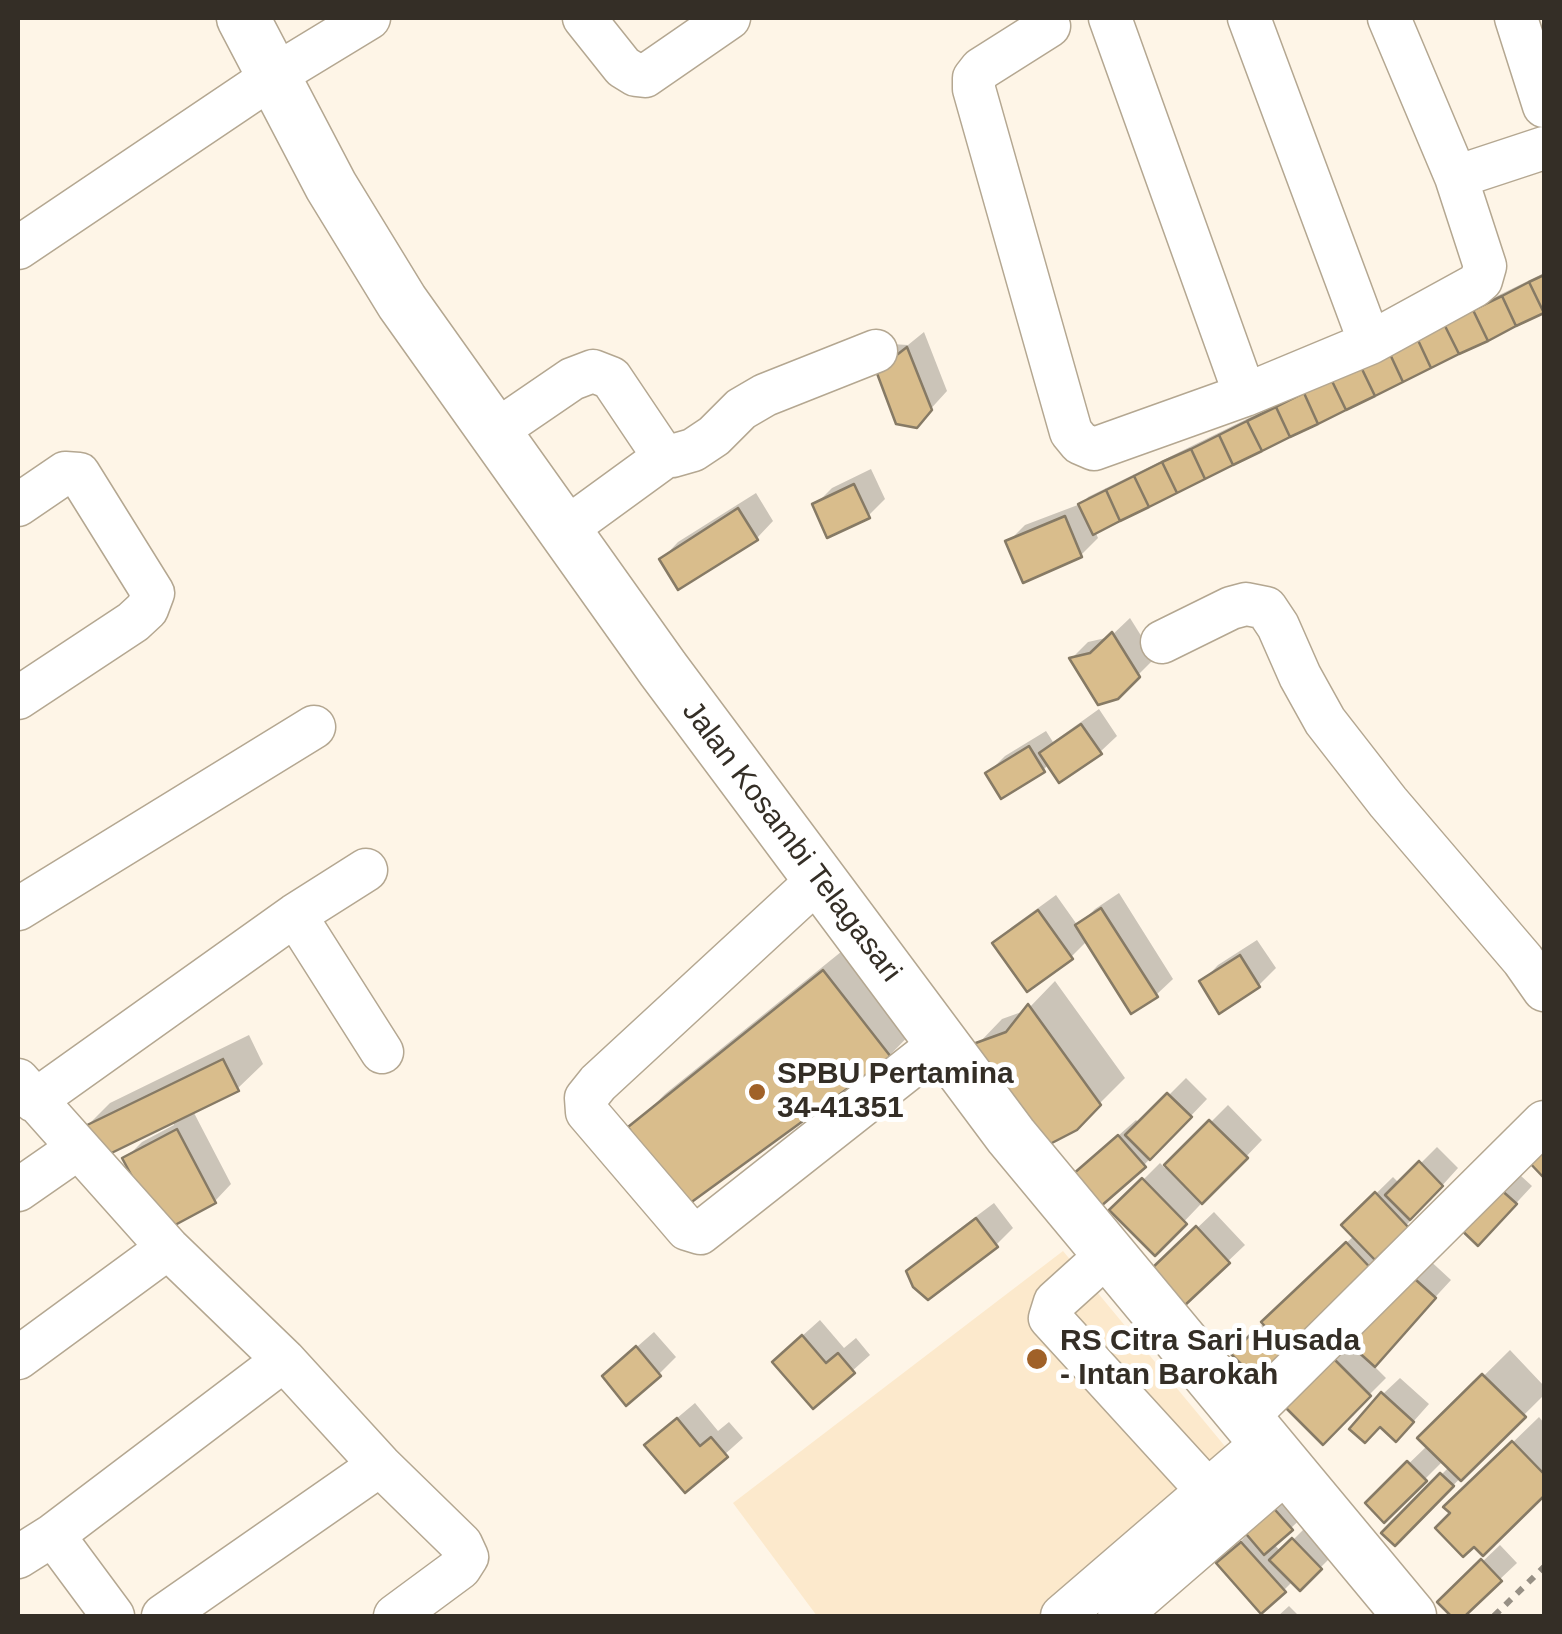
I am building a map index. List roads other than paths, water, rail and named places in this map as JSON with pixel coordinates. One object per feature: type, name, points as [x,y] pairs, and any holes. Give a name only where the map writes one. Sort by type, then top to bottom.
[{"type":"main road","name":"Jalan Kosambi Telagasari","points":[[242,18],[331,186],[392,286],[493,433],[818,880],[1022,1151],[1410,1616]]},
{"type":"street","points":[[18,248],[272,77],[369,18]]},
{"type":"street","points":[[584,18],[623,66],[636,76],[656,70],[729,18]]},
{"type":"street","points":[[1110,18],[1245,395]]},
{"type":"street","points":[[1249,18],[1370,343]]},
{"type":"street","points":[[1056,20],[981,68],[974,78],[974,89],[1071,432],[1080,443],[1094,449],[1245,395],[1370,343],[1481,280],[1486,266],[1456,176],[1389,18]]},
{"type":"street","points":[[1523,19],[1544,106]]},
{"type":"street","points":[[1456,176],[1544,148]]},
{"type":"street","points":[[564,531],[666,456],[693,450],[714,436],[741,409],[765,395],[876,351]]},
{"type":"street","points":[[493,433],[572,379],[593,371],[610,378],[666,456]]},
{"type":"street","points":[[18,505],[65,474],[79,474],[153,592],[147,610],[134,622],[18,698]]},
{"type":"street","points":[[1162,642],[1231,608],[1246,604],[1266,608],[1326,720],[1388,802],[1544,990]]},
{"type":"street","points":[[18,909],[314,727]]},
{"type":"street","points":[[366,870],[26,1090],[168,1248],[284,1360],[380,1465],[461,1544],[467,1557],[460,1568],[395,1616]]},
{"type":"street","points":[[818,880],[598,1083],[586,1098],[587,1112],[687,1229],[700,1233],[941,1043]]},
{"type":"street","points":[[296,915],[382,1052]]},
{"type":"street","points":[[1120,1616],[1544,1122]]},
{"type":"street","points":[[18,1190],[77,1149]]},
{"type":"street","points":[[18,1358],[168,1248]]},
{"type":"street","points":[[1106,1255],[1056,1302],[1050,1318],[1209,1492]]},
{"type":"street","points":[[114,1616],[35,1546],[284,1360]]},
{"type":"street","points":[[1062,1616],[1266,1444]]},
{"type":"street","points":[[162,1616],[380,1465]]},
{"type":"place","name":"SPBU Pertamina 34-41351","points":[[757,1092]]},
{"type":"place","name":"RS Citra Sari Husada - Intan Barokah","points":[[1037,1359]]}]
